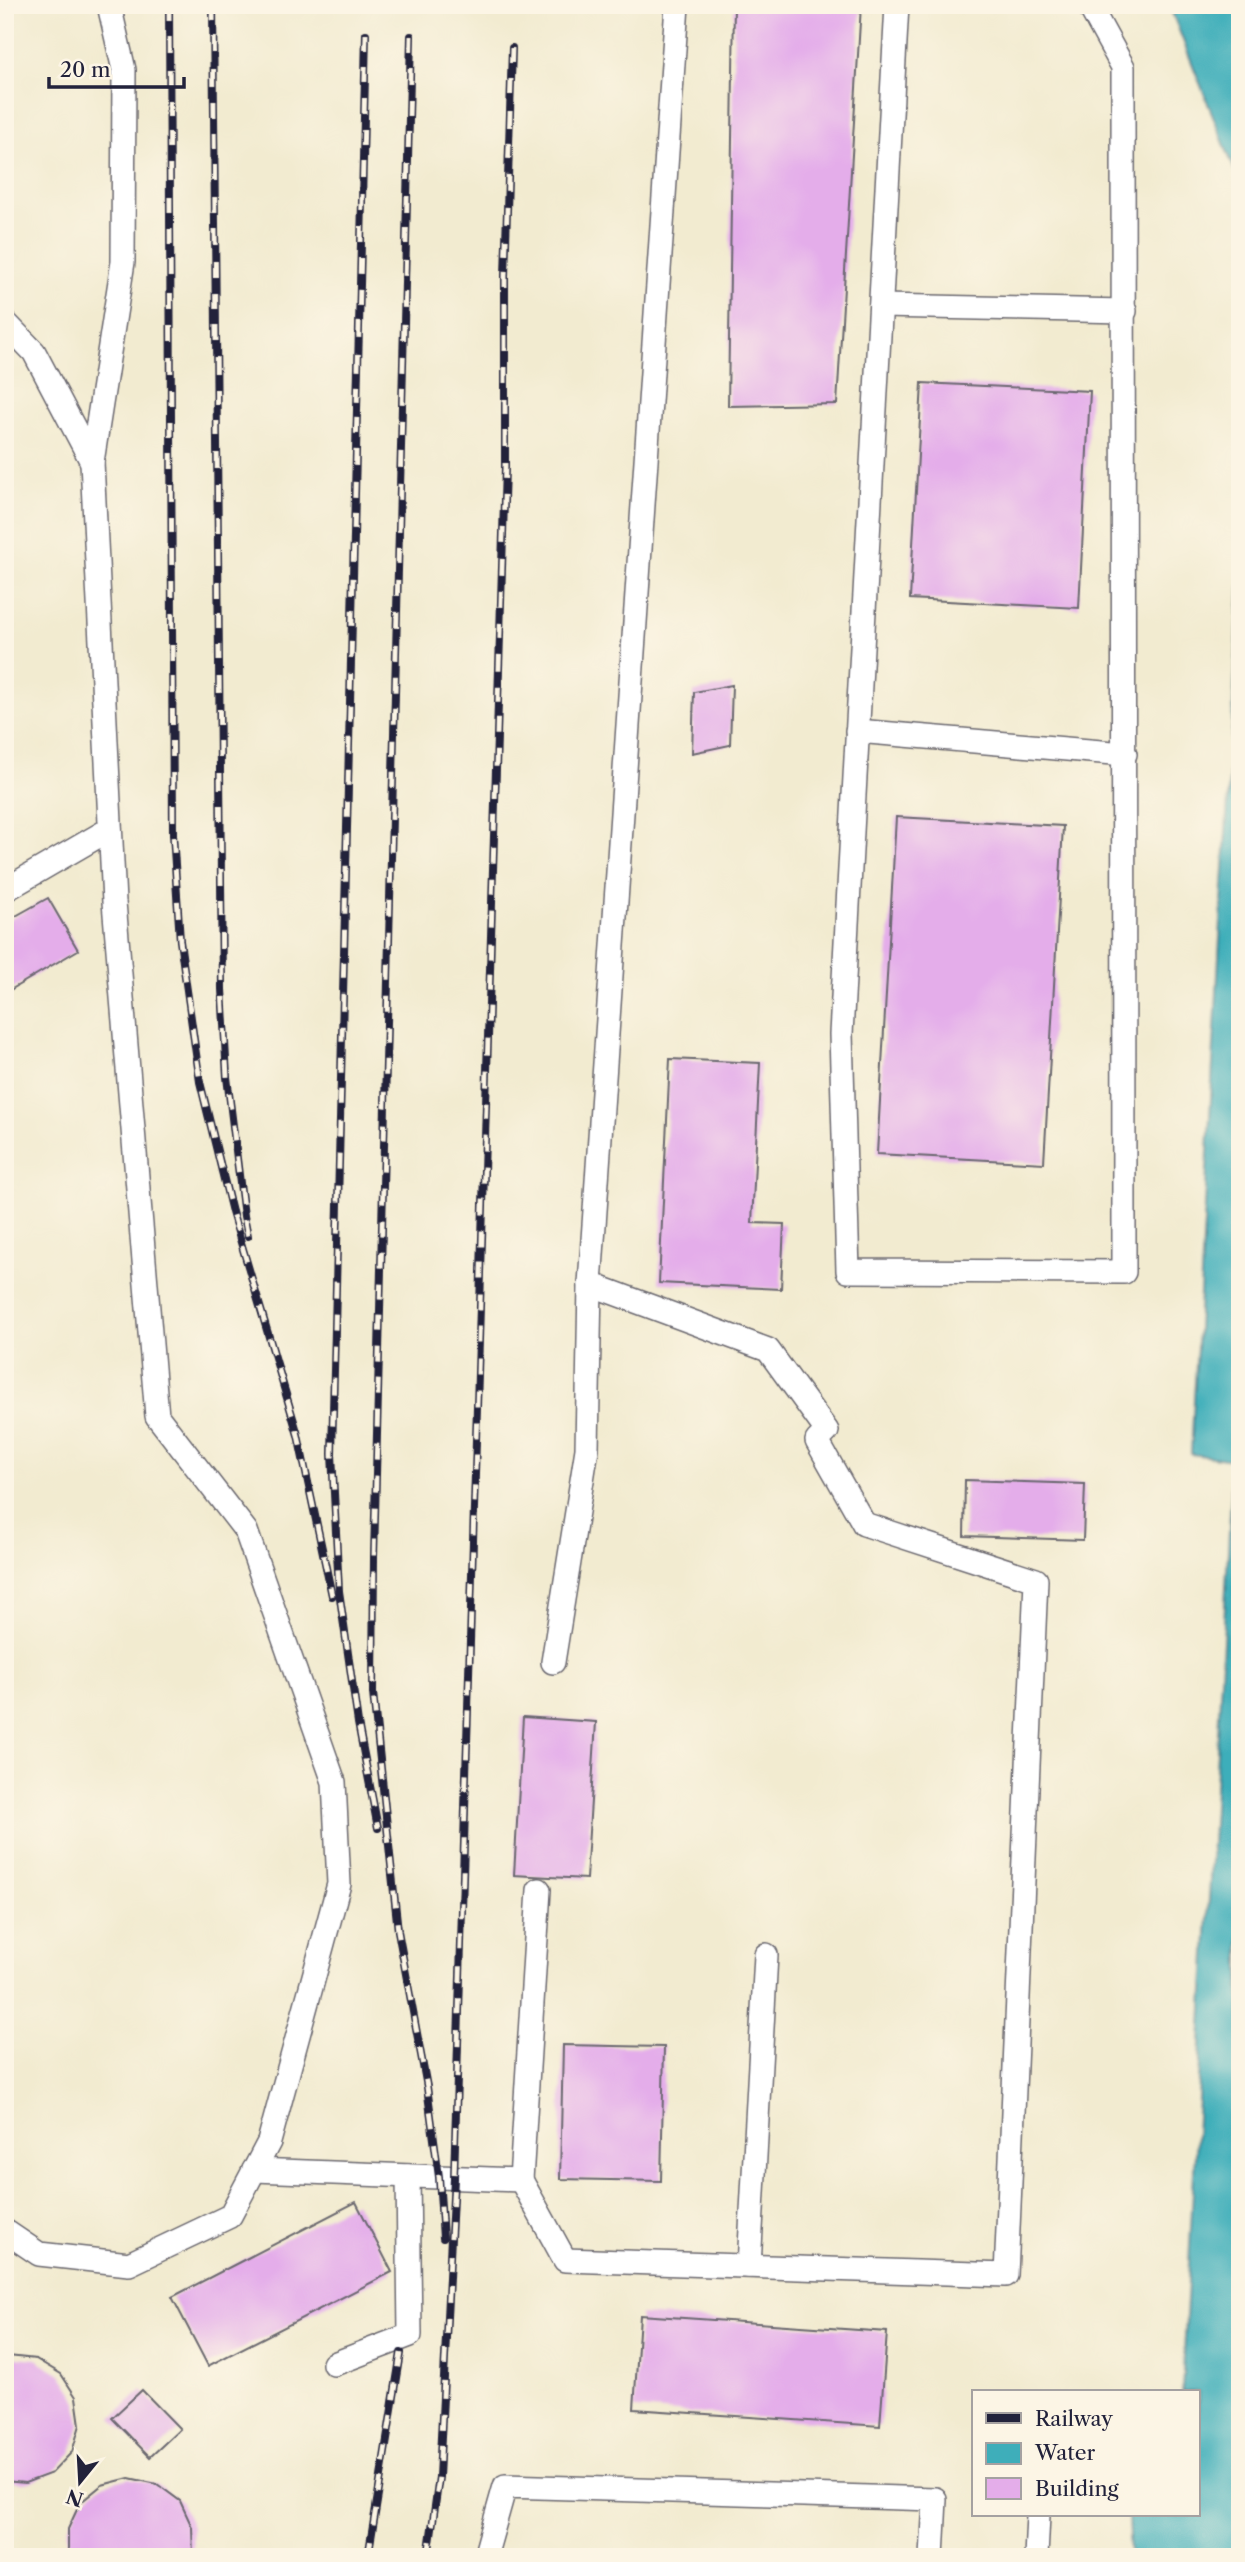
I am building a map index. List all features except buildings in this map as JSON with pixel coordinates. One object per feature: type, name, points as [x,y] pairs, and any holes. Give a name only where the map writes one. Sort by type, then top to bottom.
[{"type":"lane","points":[[5,2231],[39,2253],[128,2264],[230,2216],[269,2142],[339,1884],[334,1782],[246,1531],[158,1416],[115,916],[92,462],[123,262],[124,70],[109,5]]},
{"type":"lane","points":[[553,1662],[587,1449],[590,1284],[677,5]]},
{"type":"lane","points":[[897,5],[841,1034],[848,1271],[1124,1272],[1123,67],[1089,5]]},
{"type":"lane","points":[[881,306],[1125,311]]},
{"type":"lane","points":[[5,322],[34,352],[92,462]]},
{"type":"lane","points":[[857,731],[1125,754]]},
{"type":"lane","points":[[5,890],[110,829]]},
{"type":"lane","points":[[538,1890],[521,2180],[565,2260],[1006,2275],[1036,1580],[864,1524],[817,1441],[827,1431],[768,1350],[590,1284]]},
{"type":"lane","points":[[749,2266],[766,1955]]},
{"type":"lane","points":[[254,2170],[521,2180]]},
{"type":"lane","points":[[334,2364],[410,2336],[408,2176]]},
{"type":"lane","points":[[485,2557],[505,2486],[935,2499],[932,2557]]},
{"type":"lane","points":[[1037,2557],[1038,2516]]},
{"type":"water","points":[[1169,5],[1240,5],[1240,184]]},
{"type":"water","points":[[1240,584],[1240,2557],[1130,2557],[1128,2516],[1200,2516],[1200,2390],[1182,2390],[1233,1460],[1191,1454]]},
{"type":"railway","points":[[169,5],[173,834],[180,941],[200,1082],[232,1212],[298,1435],[332,1596]]},
{"type":"railway","points":[[213,5],[222,989],[227,1077],[248,1236]]},
{"type":"railway","points":[[366,34],[332,1454],[339,1591],[358,1723],[378,1828]]},
{"type":"railway","points":[[411,36],[374,1557],[373,1693],[398,1931],[427,2087],[439,2177],[443,2238]]},
{"type":"railway","points":[[428,2557],[439,2477],[454,2178],[505,467],[505,276],[512,48]]},
{"type":"railway","points":[[368,2557],[401,2353]]}]
